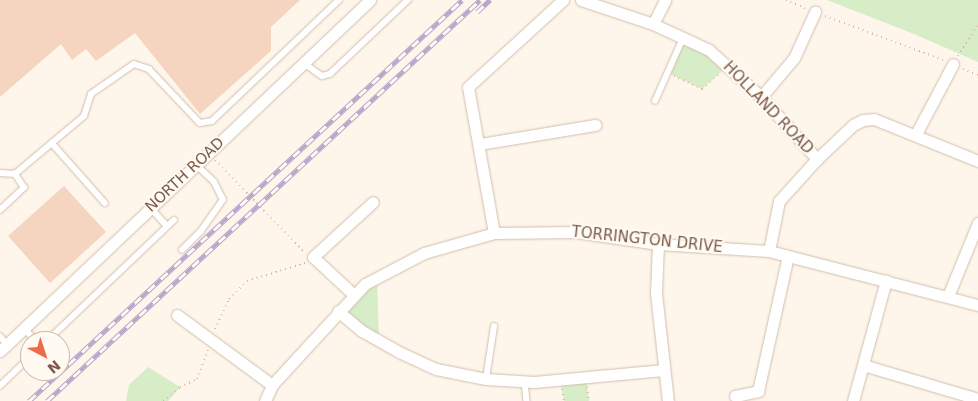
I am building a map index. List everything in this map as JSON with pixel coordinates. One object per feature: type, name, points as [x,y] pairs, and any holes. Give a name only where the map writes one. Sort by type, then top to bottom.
[{"type":"street","name":"NORTH ROAD","points":[[2,343],[24,328],[370,0]]},
{"type":"street","points":[[494,233],[480,144],[468,87],[563,0]]},
{"type":"street","name":"HOLLAND ROAD","points":[[581,0],[654,24],[710,50],[729,65],[762,97],[817,159]]},
{"type":"street","points":[[654,24],[665,0]]},
{"type":"street","points":[[762,97],[794,58],[815,12]]},
{"type":"street","points":[[916,134],[953,64]]},
{"type":"street","points":[[769,251],[779,201],[817,159],[853,125],[863,120],[874,119],[916,134],[978,161]]},
{"type":"street","points":[[480,144],[595,125]]},
{"type":"street","points":[[353,294],[312,258],[373,202]]},
{"type":"street","points":[[948,296],[978,223]]},
{"type":"street","name":"TORRINGTON DRIVE","points":[[265,401],[272,385],[353,294],[365,284],[424,253],[494,233],[576,232],[658,244],[769,251],[978,305]]},
{"type":"street","points":[[658,244],[656,293],[663,370],[668,401]]},
{"type":"street","points":[[735,396],[758,391],[788,256]]},
{"type":"street","points":[[853,401],[886,280]]},
{"type":"street","points":[[338,311],[362,332],[436,369],[486,379],[525,382],[663,370]]},
{"type":"street","points":[[177,316],[272,385]]},
{"type":"street","points":[[863,365],[978,400]]},
{"type":"lane","points":[[0,173],[15,174],[84,116],[91,94],[134,64],[149,69],[195,119],[207,123],[339,0]]},
{"type":"lane","points":[[304,62],[322,76],[330,74],[408,0]]},
{"type":"lane","points":[[655,101],[683,38]]},
{"type":"lane","points":[[52,142],[105,203]]},
{"type":"lane","points":[[182,250],[201,231],[223,200],[218,188],[196,165]]},
{"type":"lane","points":[[0,210],[24,188],[15,174]]},
{"type":"lane","points":[[151,208],[167,226]]},
{"type":"lane","points":[[57,331],[174,220]]},
{"type":"lane","points":[[486,379],[494,327]]},
{"type":"lane","points":[[24,328],[27,331]]},
{"type":"lane","points":[[0,386],[20,367]]},
{"type":"lane","points":[[525,382],[526,401]]},
{"type":"path","points":[[786,0],[978,75]]},
{"type":"path","points":[[953,64],[978,24]]},
{"type":"path","points":[[668,72],[702,89],[729,65]]},
{"type":"path","points":[[163,401],[180,387],[197,379],[230,298],[247,281],[306,263],[312,258],[275,224],[223,167]]},
{"type":"path","points":[[586,377],[590,401]]},
{"type":"green space","points":[[827,0],[978,0],[978,62],[914,34]]},
{"type":"green space","points":[[683,38],[729,65],[702,89],[668,73]]},
{"type":"green space","points":[[377,278],[379,341],[344,316]]},
{"type":"green space","points":[[148,367],[180,387],[168,401],[126,401],[129,385]]},
{"type":"green space","points":[[586,377],[589,401],[564,401],[560,380]]},
{"type":"building","points":[[0,0],[300,0],[271,27],[271,51],[200,114],[135,33],[96,61],[86,49],[72,60],[61,44],[0,97]]},
{"type":"building","points":[[64,186],[106,232],[50,283],[8,236]]},
{"type":"railway","points":[[29,401],[462,0]]},
{"type":"railway","points":[[47,401],[480,0]]},
{"type":"railway","points":[[477,12],[490,0]]}]
